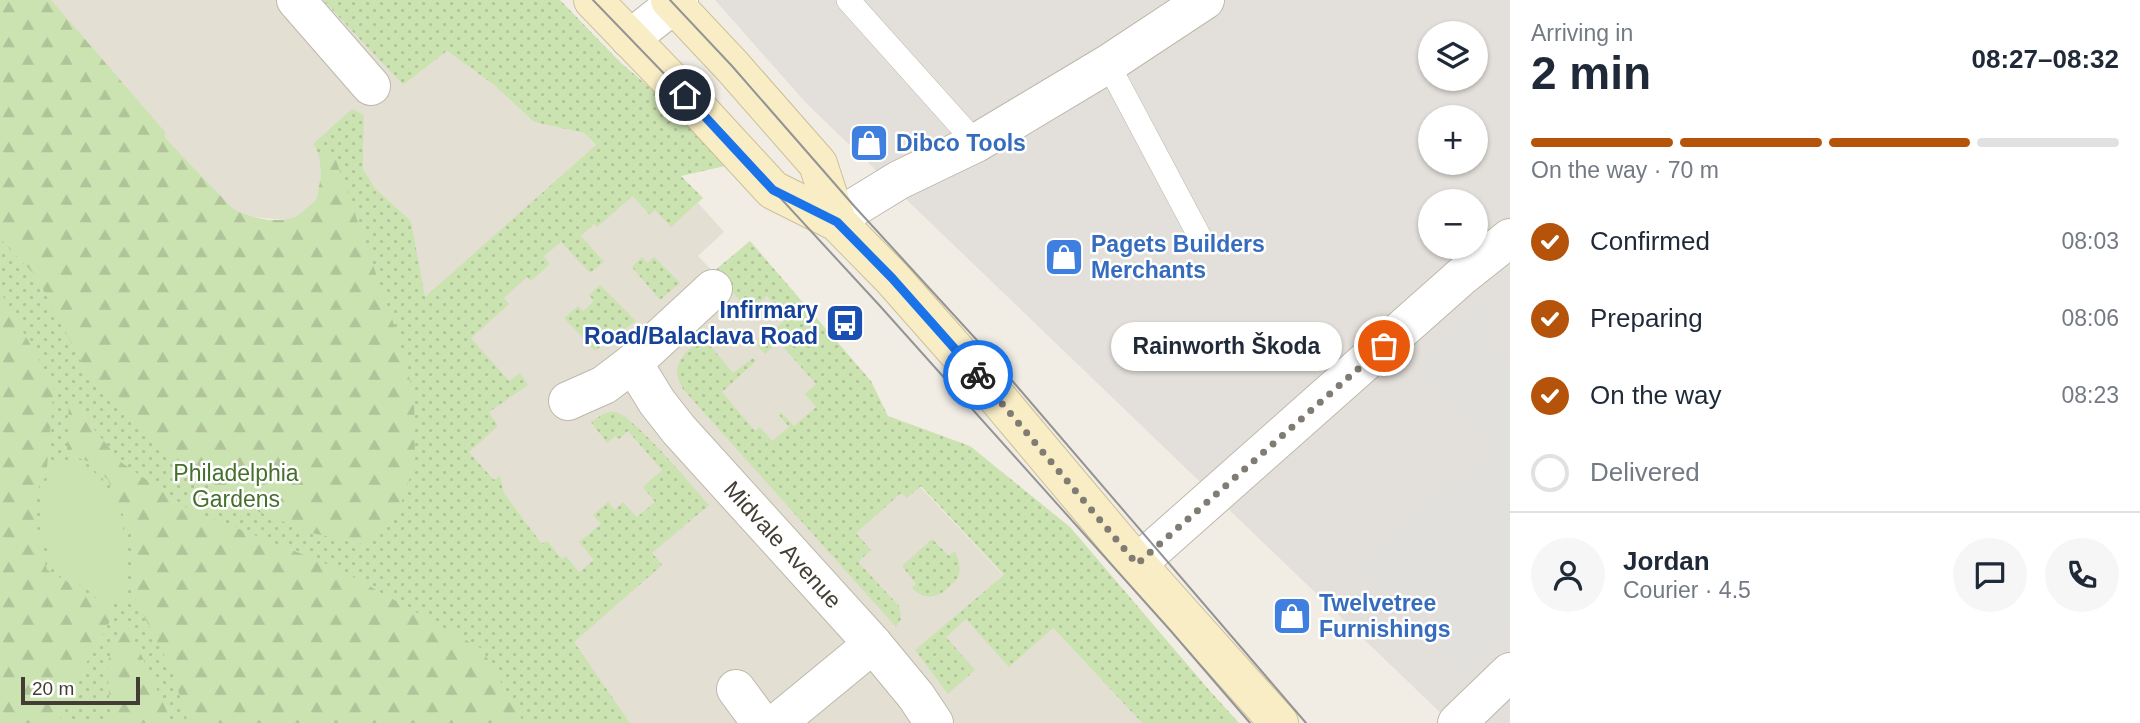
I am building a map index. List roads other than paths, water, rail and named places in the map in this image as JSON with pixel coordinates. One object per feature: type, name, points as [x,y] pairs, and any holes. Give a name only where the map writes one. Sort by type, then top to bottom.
[{"type":"street","points":[[296,0],[371,86]]},
{"type":"street","points":[[593,0],[704,114],[773,190],[837,222],[892,278],[990,389],[1137,564],[1279,723]]},
{"type":"street","points":[[837,222],[855,207],[899,180],[976,143],[1108,64],[1205,0]]},
{"type":"street","points":[[630,40],[674,1],[818,164],[837,222]]},
{"type":"street","points":[[1137,564],[1462,276],[1510,238]]},
{"type":"street","points":[[568,401],[604,385],[633,363],[713,289]]},
{"type":"street","name":"Midvale Avenue","points":[[633,363],[657,402],[679,430],[873,644],[916,696],[934,723]]},
{"type":"street","points":[[776,723],[873,644]]},
{"type":"street","points":[[1457,723],[1510,671]]},
{"type":"street","points":[[736,689],[761,723]]},
{"type":"lane","points":[[848,0],[976,143]]},
{"type":"lane","points":[[1108,64],[1202,241]]},
{"type":"tram line","points":[[593,0],[703,114],[880,306],[1250,723]]},
{"type":"tram line","points":[[670,0],[985,349],[1306,723]]},
{"type":"place","name":"Dibco Tools","points":[[869,143]]},
{"type":"place","name":"Pagets Builders Merchants","points":[[1064,257]]},
{"type":"place","name":"Infirmary Road/Balaclava Road","points":[[845,323]]},
{"type":"place","name":"Rainworth Škoda","points":[[1384,346]]},
{"type":"place","name":"Twelvetree Furnishings","points":[[1292,616]]},
{"type":"park label","name":"Philadelphia Gardens","points":[[236,486]]}]
